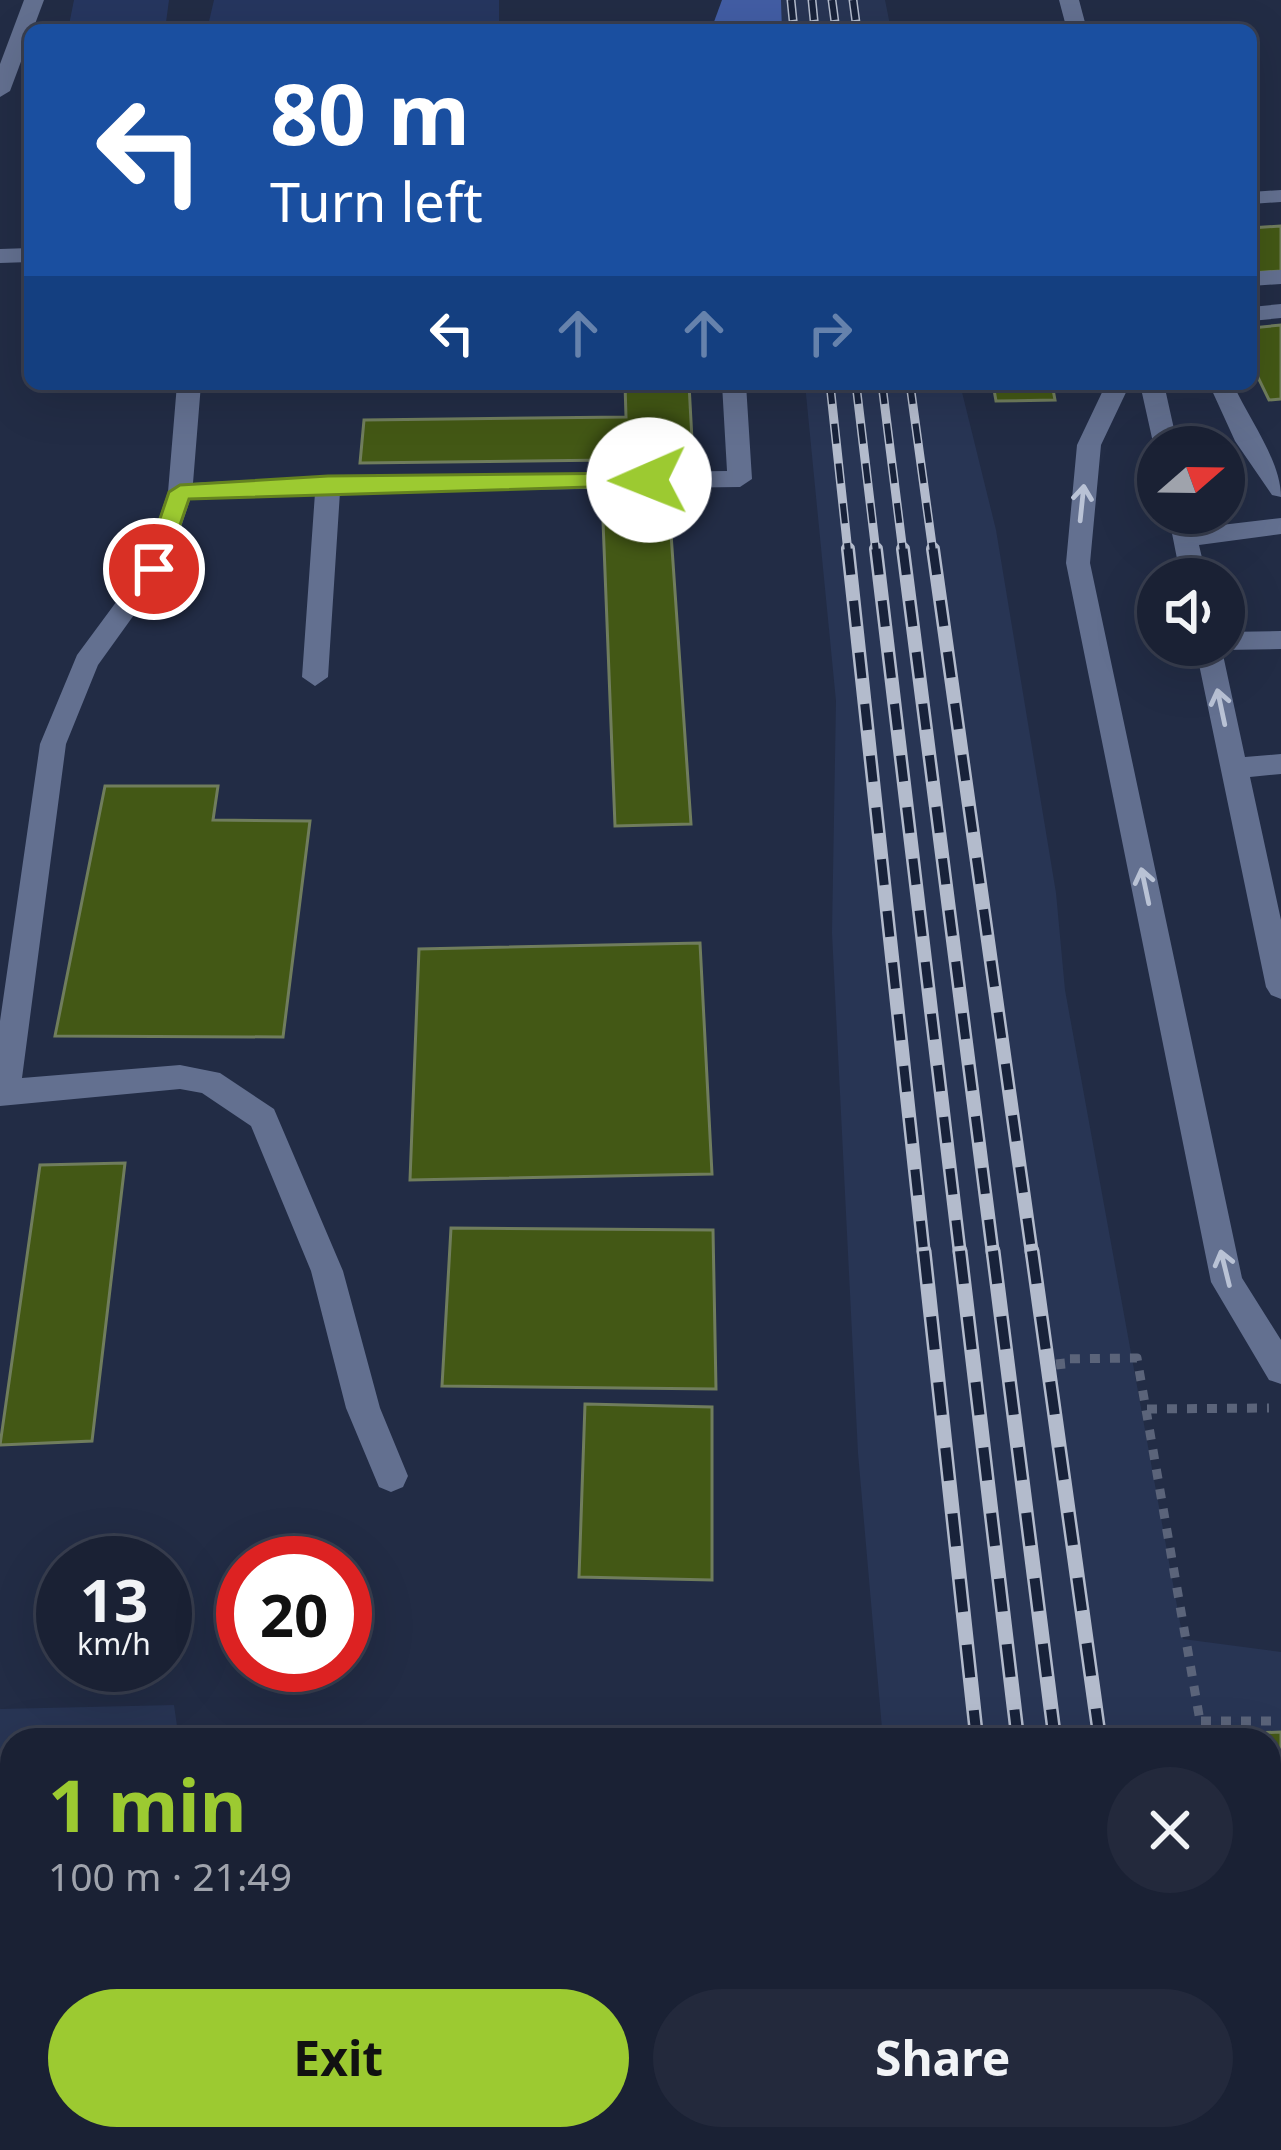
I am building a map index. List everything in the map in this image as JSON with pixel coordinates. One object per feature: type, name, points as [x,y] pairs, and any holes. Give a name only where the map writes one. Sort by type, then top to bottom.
[{"type":"street","points":[[0,91],[24,27]]},
{"type":"street","points":[[188,390],[180,492],[154,569],[86,662],[53,744],[3,1092],[179,1077],[209,1082],[263,1118],[328,1271],[363,1408],[391,1476]]},
{"type":"street","points":[[180,492],[328,484],[740,479],[734,390]]},
{"type":"street","points":[[1115,390],[1099,418],[1088,460],[1078,563],[1227,1282],[1281,1369]]},
{"type":"street","points":[[1153,390],[1161,426]]},
{"type":"street","points":[[1224,390],[1247,441],[1281,489]]},
{"type":"street","points":[[315,677],[328,484]]},
{"type":"street","points":[[1245,526],[1281,526]]},
{"type":"street","points":[[1245,641],[1281,640]]},
{"type":"street","points":[[1212,666],[1281,987]]},
{"type":"street","points":[[1234,768],[1281,764]]},
{"type":"path","points":[[1061,1369],[1060,1359],[1138,1358],[1201,1728]]},
{"type":"path","points":[[1147,1409],[1269,1408]]},
{"type":"path","points":[[1201,1721],[1281,1721]]},
{"type":"shaded area","points":[[74,0],[169,0],[166,24],[69,24]]},
{"type":"shaded area","points":[[214,0],[499,0],[499,24],[208,24]]},
{"type":"shaded area","points":[[722,0],[781,0],[782,24],[713,24]]},
{"type":"shaded area","points":[[781,0],[885,0],[890,24],[782,24]]},
{"type":"shaded area","points":[[806,390],[961,390],[996,530],[1056,893],[1065,990],[1183,1639],[1281,1652],[1281,1728],[882,1728],[858,1453],[832,933],[836,701]]},
{"type":"shaded area","points":[[174,1705],[177,1728],[0,1728],[0,1709]]},
{"type":"building","points":[[1281,226],[1281,271],[1257,273],[1257,228]]},
{"type":"building","points":[[1281,325],[1281,399],[1269,400],[1257,375],[1257,327]]},
{"type":"building","points":[[625,390],[689,390],[693,459],[360,463],[364,420],[626,417]]},
{"type":"building","points":[[994,390],[1053,390],[1055,400],[996,401]]},
{"type":"building","points":[[670,519],[691,824],[615,826],[603,521]]},
{"type":"building","points":[[105,786],[218,786],[213,820],[310,821],[283,1037],[55,1036]]},
{"type":"building","points":[[700,943],[712,1174],[410,1180],[419,949]]},
{"type":"building","points":[[125,1163],[92,1441],[0,1445],[40,1165]]},
{"type":"building","points":[[451,1228],[713,1230],[716,1389],[442,1386]]},
{"type":"building","points":[[585,1404],[712,1407],[712,1580],[579,1577]]},
{"type":"railway","points":[[791,0],[793,24]]},
{"type":"railway","points":[[812,0],[814,24]]},
{"type":"railway","points":[[832,0],[835,24]]},
{"type":"railway","points":[[853,0],[856,24]]},
{"type":"railway","points":[[831,390],[848,552]]},
{"type":"railway","points":[[857,390],[876,552]]},
{"type":"railway","points":[[883,390],[903,552]]},
{"type":"railway","points":[[911,390],[933,552]]},
{"type":"railway","points":[[848,549],[924,1254]]},
{"type":"railway","points":[[876,549],[960,1254]]},
{"type":"railway","points":[[903,549],[993,1254]]},
{"type":"railway","points":[[933,549],[1032,1254]]},
{"type":"railway","points":[[924,1251],[976,1728]]},
{"type":"railway","points":[[960,1251],[1017,1728]]},
{"type":"railway","points":[[993,1251],[1053,1728]]},
{"type":"railway","points":[[1032,1251],[1098,1728]]},
{"type":"route","points":[[154,569],[180,492],[328,484],[649,480]]}]
